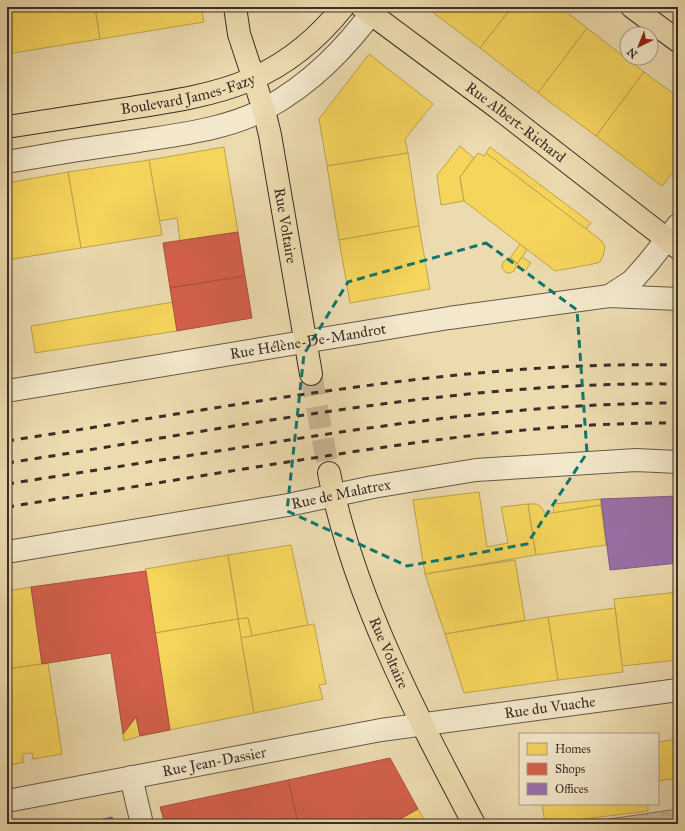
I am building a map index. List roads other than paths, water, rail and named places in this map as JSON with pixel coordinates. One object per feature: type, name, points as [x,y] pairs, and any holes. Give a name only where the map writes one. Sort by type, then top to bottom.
[{"type":"main road","name":"Rue Voltaire","points":[[235,7],[240,34],[264,110],[270,135],[311,374]]},
{"type":"main road","name":"Boulevard James-Fazy","points":[[7,127],[170,102],[214,93],[254,79],[272,70],[303,49],[343,7]]},
{"type":"main road","points":[[632,7],[678,41]]},
{"type":"main road","name":"Rue Albert-Richard","points":[[370,9],[498,108],[674,238]]},
{"type":"main road","name":"Rue Voltaire","points":[[329,473],[345,537],[373,616],[422,725],[474,824]]},
{"type":"street","points":[[7,162],[221,126],[264,110],[301,87],[323,69],[337,54],[370,9]]},
{"type":"street","name":"Rue Hélène-De-Mandrot","points":[[609,296],[632,281],[674,238]]},
{"type":"street","name":"Rue Hélène-De-Mandrot","points":[[7,391],[449,318],[609,296],[678,299]]},
{"type":"street","name":"Rue de Malatrex","points":[[7,552],[288,505],[373,487],[476,470],[636,460],[678,462]]},
{"type":"street","name":"Rue du Vuache","points":[[422,725],[678,690]]},
{"type":"street","name":"Rue Jean-Dassier","points":[[7,801],[381,730],[422,725]]},
{"type":"street","points":[[132,777],[142,824]]},
{"type":"tunnel","points":[[311,374],[329,473]]},
{"type":"railway","points":[[7,441],[259,401],[415,380],[468,374],[573,366],[678,365]]},
{"type":"railway","points":[[7,463],[257,422],[425,399],[509,390],[593,385],[678,384]]},
{"type":"railway","points":[[7,484],[326,434],[426,420],[577,406],[678,403]]},
{"type":"railway","points":[[7,507],[313,458],[449,438],[586,425],[678,423]]}]
